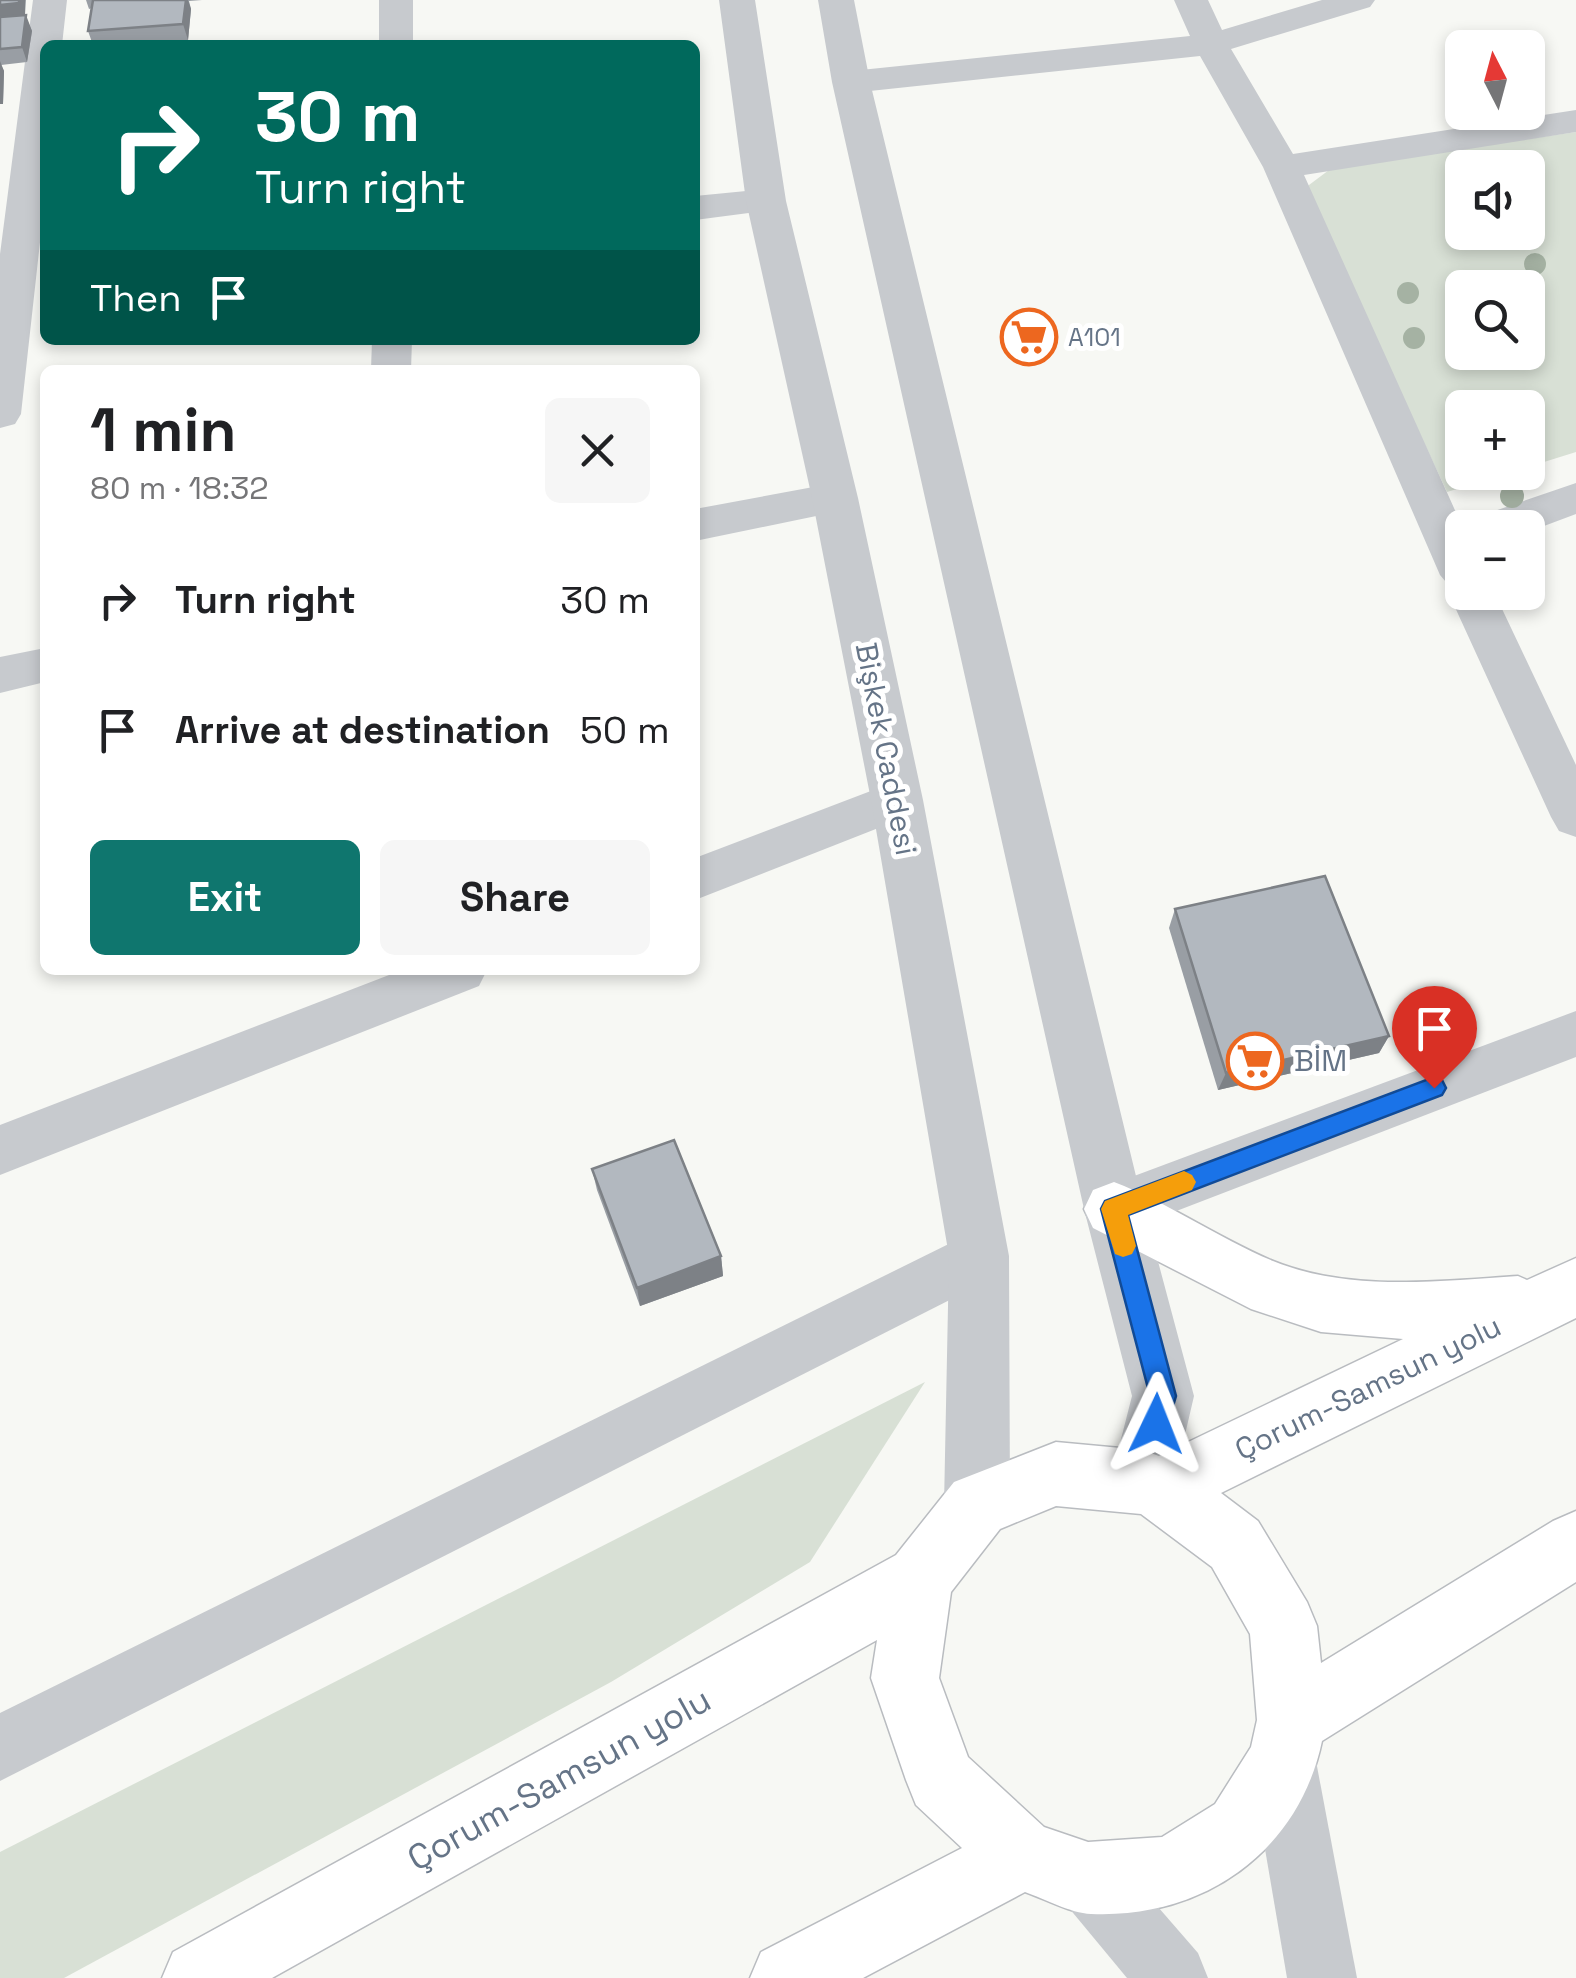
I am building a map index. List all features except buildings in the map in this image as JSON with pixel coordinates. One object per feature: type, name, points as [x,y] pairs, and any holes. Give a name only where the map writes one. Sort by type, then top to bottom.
[{"type":"highway","points":[[1114,1209],[1204,1256],[1296,1297],[1391,1311],[1559,1296]]},
{"type":"highway","name":"Çorum-Samsun yolu","points":[[1151,1486],[1559,1296]]},
{"type":"highway","points":[[977,1505],[1056,1474],[1151,1486],[1235,1544],[1283,1626],[1287,1741]]},
{"type":"highway","name":"Çorum-Samsun yolu","points":[[199,1978],[920,1579],[977,1505]]},
{"type":"highway","name":"Çorum-Samsun yolu","points":[[920,1579],[905,1678],[941,1780],[1022,1855],[1088,1878],[1170,1872],[1240,1829],[1287,1741],[1576,1544]]},
{"type":"highway","points":[[787,1978],[1022,1855]]},
{"type":"street","points":[[46,40],[50,0]]},
{"type":"street","points":[[396,0],[396,40]]},
{"type":"street","name":"Bişkek Caddesi","points":[[737,0],[766,202],[836,498],[897,800],[978,1256],[977,1505]]},
{"type":"street","points":[[836,0],[851,82],[1114,1209],[1163,1396],[1151,1486]]},
{"type":"street","points":[[1191,0],[1211,44],[1282,167],[1445,524]]},
{"type":"street","points":[[851,82],[1211,44],[1358,0]]},
{"type":"street","points":[[0,414],[20,288],[40,96]]},
{"type":"street","points":[[1282,167],[1576,122]]},
{"type":"street","points":[[700,208],[766,202]]},
{"type":"street","points":[[700,523],[836,498]]},
{"type":"street","points":[[1543,510],[1576,498]]},
{"type":"street","points":[[1479,610],[1576,817]]},
{"type":"street","points":[[0,675],[40,665]]},
{"type":"street","points":[[700,877],[897,800]]},
{"type":"street","points":[[0,1150],[448,975]]},
{"type":"street","points":[[1114,1209],[1576,1034]]},
{"type":"street","points":[[0,1748],[978,1256]]},
{"type":"street","points":[[1287,1741],[1322,1978]]},
{"type":"street","points":[[1088,1878],[1167,1967],[1172,1978]]},
{"type":"shaded area","points":[[1576,132],[1576,452],[1545,462],[1545,390],[1445,390],[1445,488],[1305,188],[1333,167],[1445,151],[1445,250],[1545,250],[1545,150],[1451,150]]},
{"type":"shaded area","points":[[925,1382],[810,1562],[611,1682],[64,1978],[0,1978],[0,1852]]},
{"type":"slow traffic","points":[[1123,1246],[1114,1209],[1184,1182]]},
{"type":"place","name":"A101","points":[[1029,337]]},
{"type":"place","name":"BİM","points":[[1255,1061]]},
{"type":"route","points":[[1156,1424],[1163,1396],[1114,1209],[1434,1088]]}]
